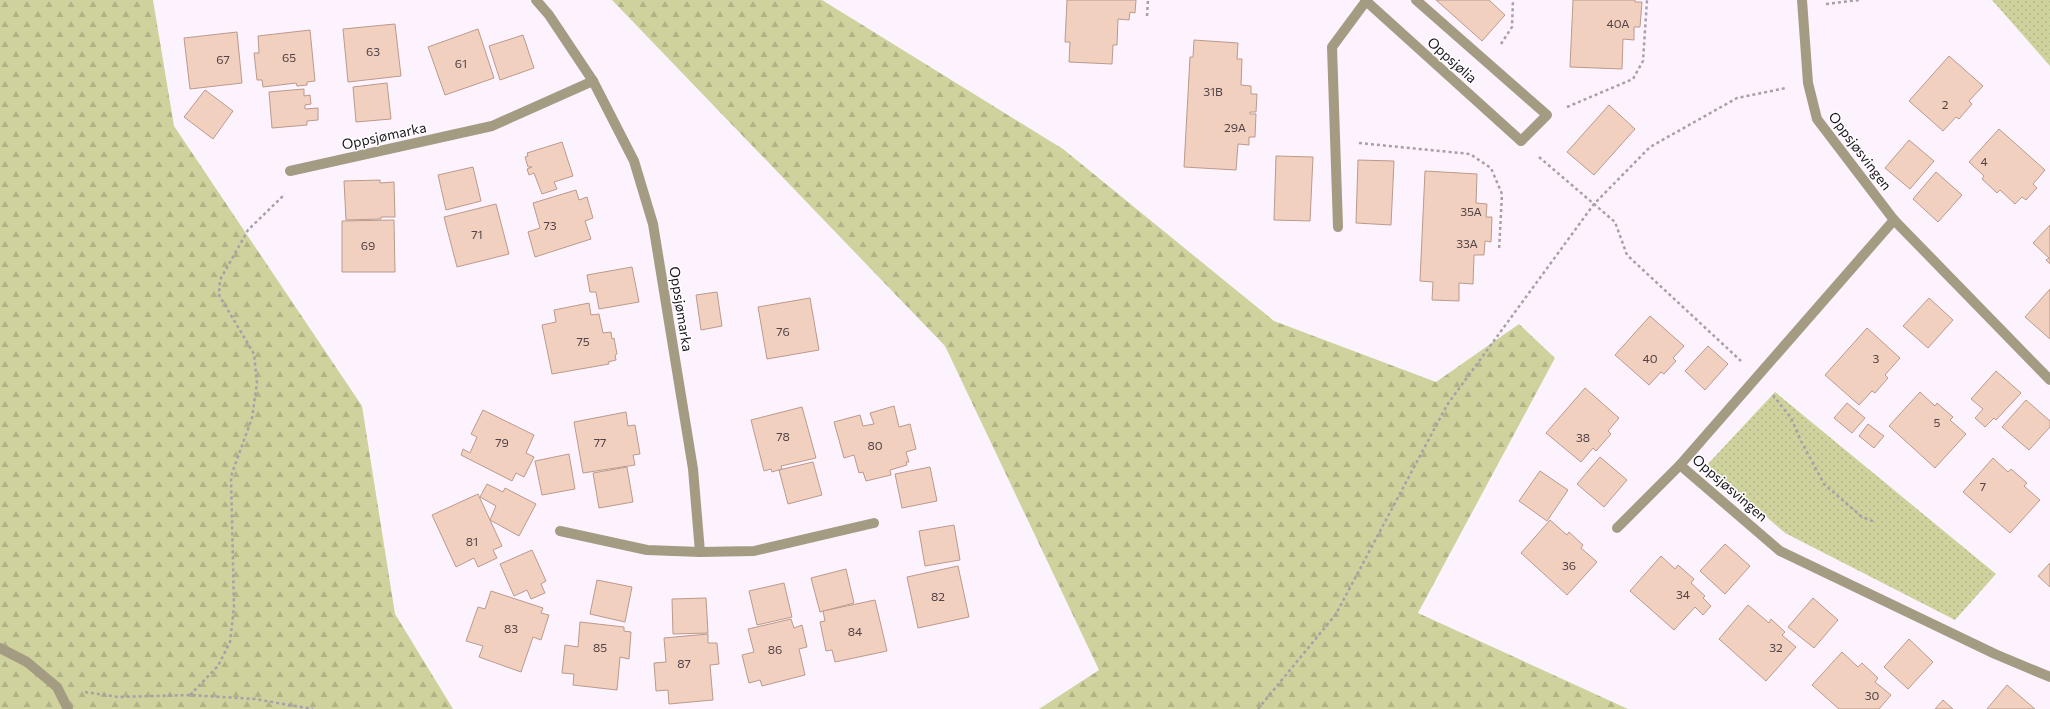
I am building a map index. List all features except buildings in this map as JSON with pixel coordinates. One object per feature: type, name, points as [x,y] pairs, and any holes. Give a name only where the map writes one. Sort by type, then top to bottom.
[{"type":"street","name":"Oppsjømarka","points":[[536,0],[549,15],[593,81],[634,161],[653,224],[693,469],[700,552]]},
{"type":"street","points":[[1416,0],[1547,115],[1521,141]]},
{"type":"street","name":"Oppsjøsvingen","points":[[1802,0],[1808,83],[1817,119],[1894,220],[2050,380]]},
{"type":"street","points":[[1338,227],[1332,47],[1365,1]]},
{"type":"street","name":"Oppsjølia","points":[[1365,1],[1521,141]]},
{"type":"street","name":"Oppsjømarka","points":[[290,171],[492,126],[593,81]]},
{"type":"street","name":"Oppsjøsvingen","points":[[1894,220],[1680,465],[1780,551],[1995,654],[2050,677]]},
{"type":"street","points":[[1617,528],[1680,465]]},
{"type":"street","points":[[560,531],[646,550],[754,552],[874,523]]},
{"type":"street","points":[[0,648],[27,662],[57,687],[68,709]]},
{"type":"path","points":[[1147,16],[1148,0]]},
{"type":"path","points":[[1489,65],[1512,27],[1513,0]]},
{"type":"path","points":[[1547,115],[1633,79],[1643,61],[1647,0]]},
{"type":"path","points":[[1258,709],[1336,614],[1447,405],[1594,204],[1650,147],[1738,98],[1808,83]]},
{"type":"path","points":[[1335,141],[1470,154],[1491,168],[1502,194],[1498,251]]},
{"type":"path","points":[[1521,141],[1615,222],[1627,255],[1757,376],[1790,418],[1824,484],[1862,518],[1875,522]]},
{"type":"path","points":[[190,695],[218,666],[230,642],[234,607],[231,476],[252,418],[257,383],[254,354],[219,295],[220,280],[248,230],[287,192]]},
{"type":"path","points":[[57,687],[118,697],[190,695],[256,699],[313,709]]},
{"type":"green space","points":[[0,0],[153,0],[174,126],[362,406],[395,614],[453,709],[0,709]]},
{"type":"green space","points":[[612,0],[822,0],[1063,149],[1274,321],[1436,382],[1519,324],[1555,358],[1418,613],[1628,709],[1039,709],[1099,670],[945,346]]},
{"type":"green space","points":[[1992,0],[2050,0],[2050,66]]},
{"type":"green space","points":[[1775,392],[1996,574],[1955,620],[1785,533],[1707,465]]}]
